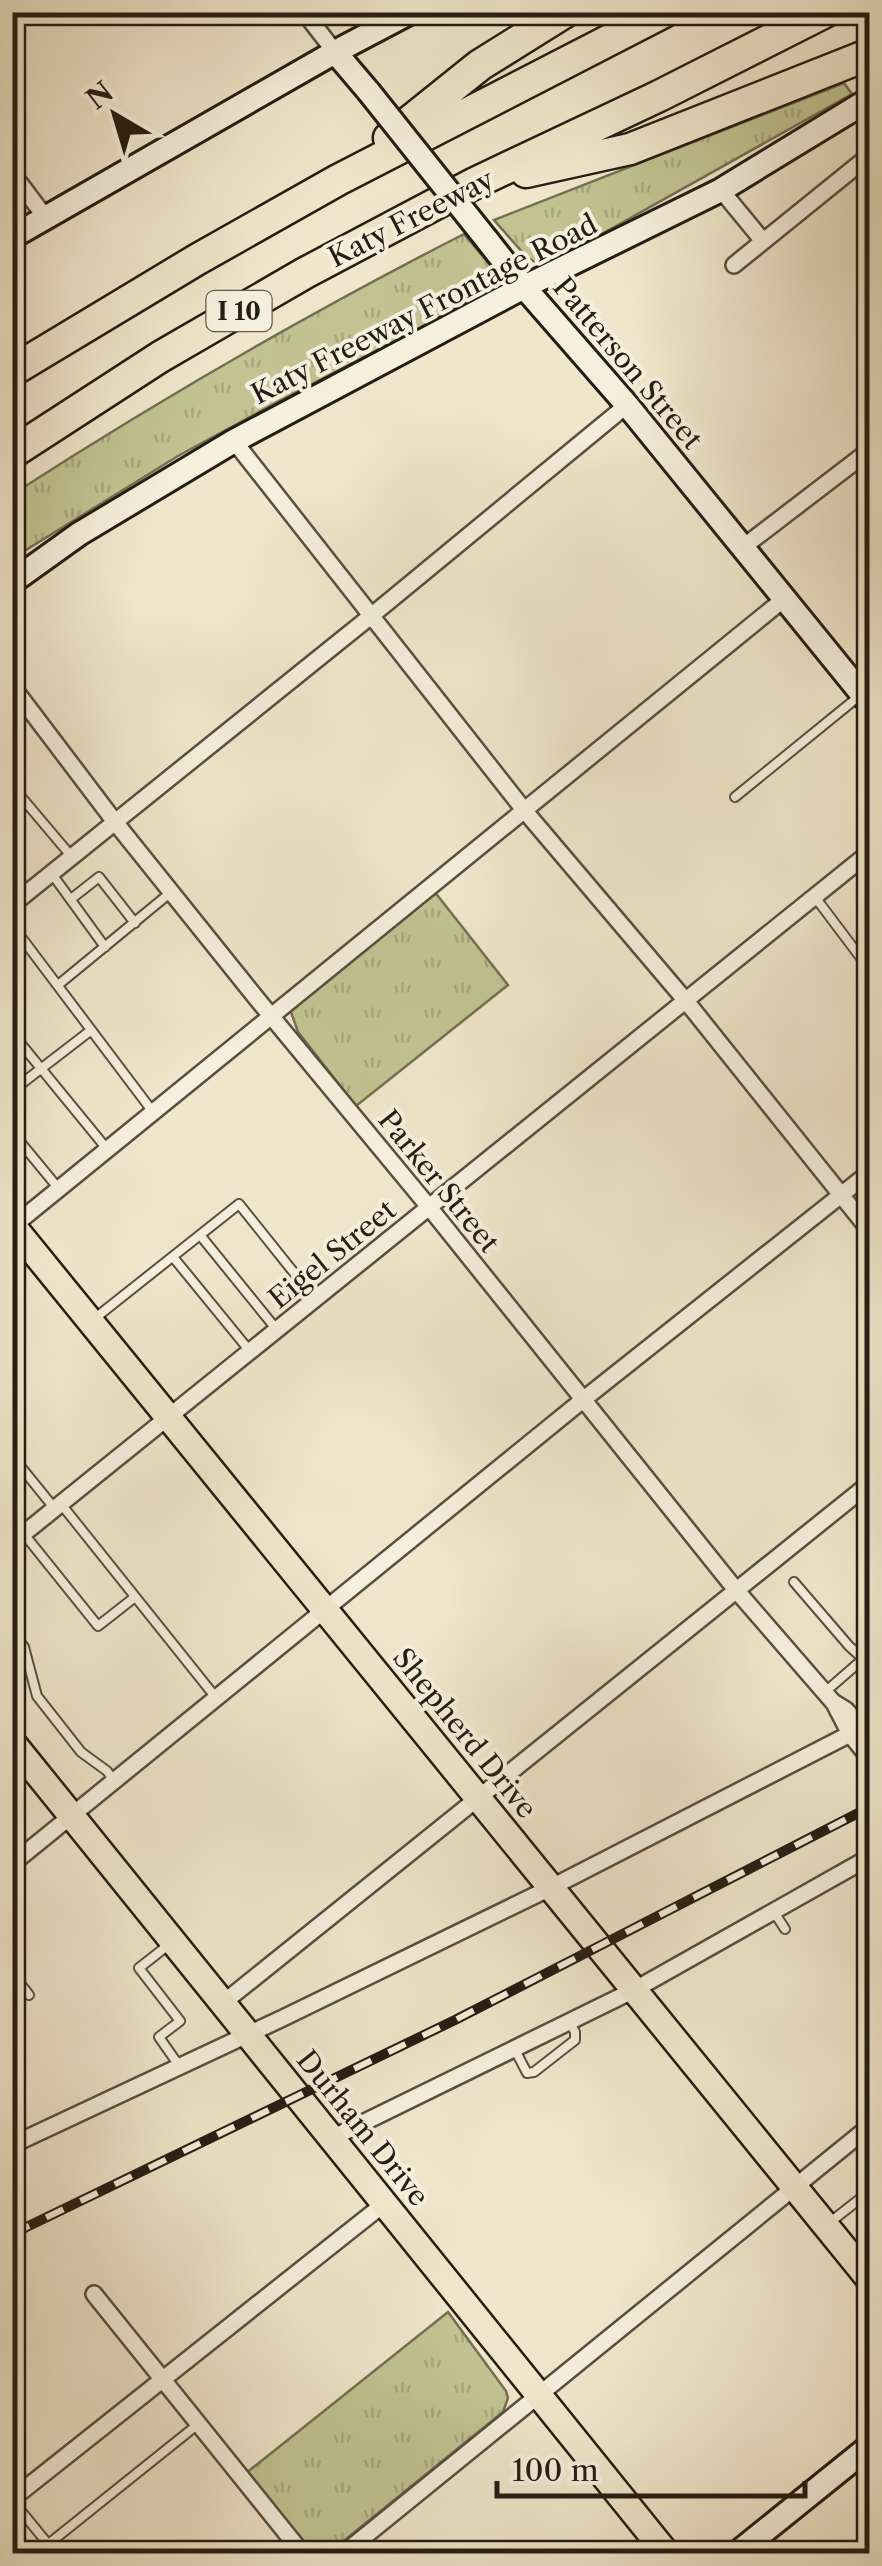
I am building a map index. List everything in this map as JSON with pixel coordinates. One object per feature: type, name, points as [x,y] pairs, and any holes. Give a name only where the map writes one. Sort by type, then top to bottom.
[{"type":"highway","points":[[338,180],[480,65],[566,12]]},
{"type":"highway","name":"I 10","points":[[12,371],[338,180],[664,12]]},
{"type":"highway","name":"Katy Freeway","points":[[12,452],[160,357],[305,273],[474,184],[825,12]]},
{"type":"highway","points":[[474,184],[630,149],[870,54]]},
{"type":"main road","points":[[12,237],[411,12]]},
{"type":"main road","name":"Patterson Street","points":[[335,52],[524,288],[627,405],[866,699]]},
{"type":"main road","name":"Katy Freeway Frontage Road","points":[[12,582],[79,534],[234,441],[524,288],[721,190],[870,99]]},
{"type":"main road","name":"Shepherd Drive","points":[[13,1226],[588,1936],[868,2274]]},
{"type":"main road","name":"Durham Drive","points":[[13,1744],[667,2554]]},
{"type":"main road","points":[[736,2554],[870,2446]]},
{"type":"street","name":"Patterson Street","points":[[304,12],[335,52]]},
{"type":"street","points":[[734,265],[870,155]]},
{"type":"street","points":[[12,173],[46,218]]},
{"type":"street","points":[[721,190],[764,241]]},
{"type":"street","points":[[12,905],[627,405]]},
{"type":"street","points":[[234,441],[524,810],[686,1001],[870,1231]]},
{"type":"street","points":[[742,548],[870,450]]},
{"type":"street","points":[[13,1226],[784,599]]},
{"type":"street","name":"Parker Street","points":[[12,686],[115,822],[736,1590],[862,1730],[870,1760]]},
{"type":"street","name":"Eigel Street","points":[[18,1539],[870,852]]},
{"type":"street","points":[[12,1864],[870,1172]]},
{"type":"street","points":[[224,2003],[870,1483]]},
{"type":"street","points":[[12,2145],[550,1888],[862,1730]]},
{"type":"street","points":[[332,2138],[634,1990],[870,1858]]},
{"type":"street","points":[[343,2554],[870,2126]]},
{"type":"street","points":[[12,2499],[385,2203]]},
{"type":"street","points":[[94,2294],[303,2554]]},
{"type":"lane","points":[[735,797],[866,699]]},
{"type":"lane","points":[[12,786],[72,857]]},
{"type":"lane","points":[[52,874],[106,946]]},
{"type":"lane","points":[[70,899],[99,877],[135,923]]},
{"type":"lane","points":[[58,985],[172,892]]},
{"type":"lane","points":[[814,896],[870,970]]},
{"type":"lane","points":[[12,925],[153,1112]]},
{"type":"lane","points":[[12,1091],[90,1030]]},
{"type":"lane","points":[[12,1032],[108,1149]]},
{"type":"lane","points":[[12,1132],[59,1189]]},
{"type":"lane","points":[[91,1322],[239,1204],[315,1300]]},
{"type":"lane","points":[[200,1235],[277,1330]]},
{"type":"lane","points":[[173,1257],[250,1352]]},
{"type":"lane","points":[[12,1456],[135,1597],[217,1699]]},
{"type":"lane","points":[[18,1539],[98,1626],[135,1597]]},
{"type":"lane","points":[[794,1582],[866,1662],[829,1697]]},
{"type":"lane","points":[[12,1633],[24,1648],[36,1696],[82,1752],[114,1781]]},
{"type":"lane","points":[[774,1911],[785,1929]]},
{"type":"lane","points":[[174,1941],[138,1968],[180,2021],[159,2038],[180,2067]]},
{"type":"lane","points":[[12,1973],[29,1995]]},
{"type":"lane","points":[[514,2048],[528,2073],[534,2072],[575,2040],[569,2021]]},
{"type":"lane","points":[[826,2226],[870,2191]]},
{"type":"lane","points":[[36,2554],[198,2424]]},
{"type":"lane","points":[[12,2499],[48,2544]]},
{"type":"green space","points":[[844,83],[852,94],[550,263],[533,261],[494,220]]},
{"type":"green space","points":[[464,234],[495,271],[486,287],[457,309],[178,456],[13,558],[13,494],[235,358]]},
{"type":"green space","points":[[434,891],[508,985],[356,1106],[298,1032],[291,1012],[296,1003]]},
{"type":"green space","points":[[448,2312],[506,2391],[503,2412],[330,2552],[311,2553],[245,2474]]},
{"type":"railway","points":[[12,2234],[455,2020],[870,1807]]}]
